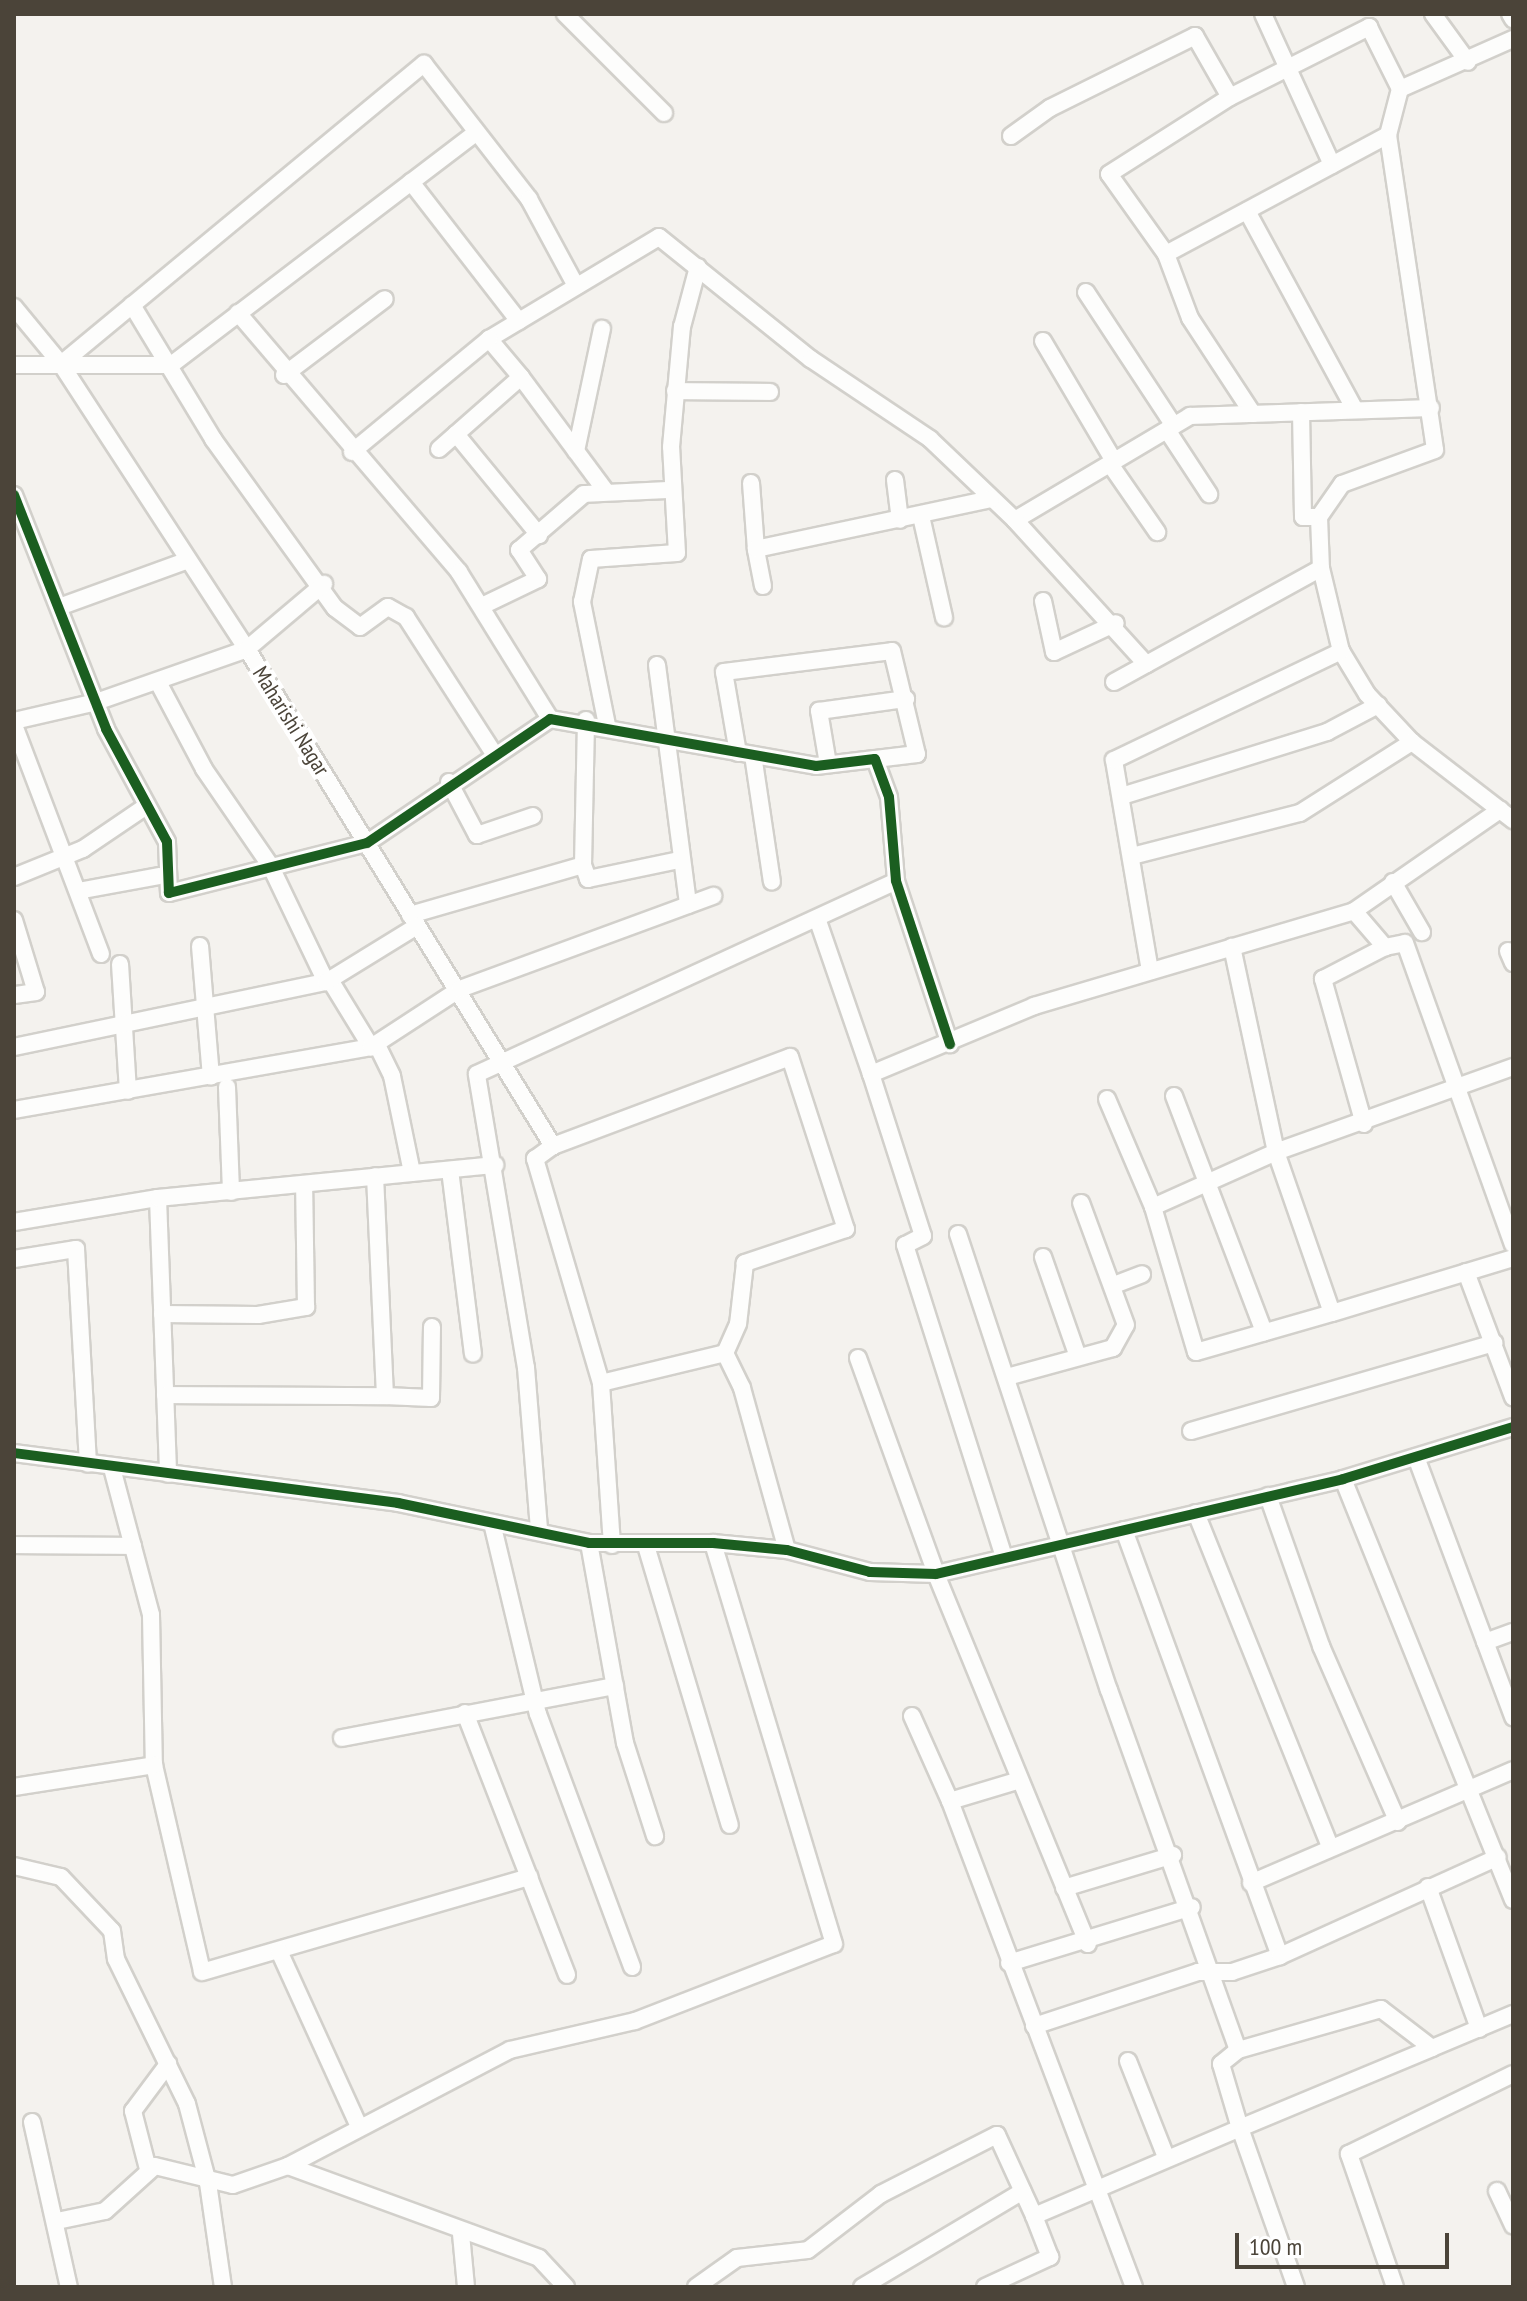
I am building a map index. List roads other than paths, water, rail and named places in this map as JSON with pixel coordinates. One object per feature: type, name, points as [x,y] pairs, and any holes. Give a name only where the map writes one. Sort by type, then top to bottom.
[{"type":"street","points":[[565,14],[664,113]]},
{"type":"street","points":[[1263,14],[1332,165]]},
{"type":"street","points":[[1433,14],[1468,62]]},
{"type":"street","points":[[871,1074],[950,1044],[1034,1006],[1354,911],[1393,882],[1506,815],[1412,742],[1378,705],[1341,651],[1321,568],[1319,517],[1342,484],[1435,450],[1388,135],[1400,89],[1366,21],[1288,68],[1230,97],[1109,174],[1166,254],[1190,318],[1253,414]]},
{"type":"street","points":[[1011,136],[1078,92],[1116,81],[1195,36],[1230,97]]},
{"type":"street","points":[[1400,89],[1468,62],[1513,39]]},
{"type":"street","points":[[61,364],[424,64],[474,134],[529,199],[576,286]]},
{"type":"street","points":[[14,365],[171,365],[474,134]]},
{"type":"street","points":[[1166,254],[1388,135]]},
{"type":"street","points":[[411,182],[519,321]]},
{"type":"street","points":[[1247,211],[1355,410]]},
{"type":"street","points":[[352,452],[489,339],[659,237],[811,359],[930,439],[1116,623],[1146,664]]},
{"type":"street","points":[[607,725],[582,602],[591,559],[677,553],[670,490],[675,391],[698,267]]},
{"type":"street","points":[[1086,292],[1209,494]]},
{"type":"street","points":[[284,375],[385,299]]},
{"type":"street","points":[[132,305],[213,439],[324,584],[335,608],[360,627],[388,607],[406,617],[493,752]]},
{"type":"street","name":"Maharishi Nagar","points":[[14,307],[61,364],[247,649],[413,921],[460,989],[553,1146]]},
{"type":"street","points":[[238,313],[284,375],[484,605],[550,719]]},
{"type":"street","points":[[576,451],[602,329]]},
{"type":"street","points":[[489,339],[605,490]]},
{"type":"street","points":[[1043,341],[1112,462],[1157,532]]},
{"type":"street","points":[[439,449],[521,377]]},
{"type":"street","points":[[675,391],[770,392]]},
{"type":"street","points":[[1015,520],[1190,416],[1431,408]]},
{"type":"street","points":[[1301,412],[1303,517],[1319,517]]},
{"type":"street","points":[[456,434],[539,535]]},
{"type":"street","points":[[895,480],[900,520]]},
{"type":"street","points":[[751,483],[756,549],[763,586]]},
{"type":"street","points":[[484,605],[538,579],[519,550],[584,494],[605,490],[670,490]]},
{"type":"street","points":[[14,495],[96,702],[145,807],[167,842],[169,893],[270,865],[367,843],[493,752],[550,719],[586,720],[745,754],[828,764],[917,754],[892,651],[724,672],[745,754],[772,882]]},
{"type":"street","points":[[756,549],[991,499]]},
{"type":"street","points":[[921,516],[944,617]]},
{"type":"street","points":[[59,607],[188,560]]},
{"type":"street","points":[[1114,682],[1321,568]]},
{"type":"street","points":[[101,954],[14,723],[96,702],[247,649],[324,584]]},
{"type":"street","points":[[1043,601],[1054,652],[1116,623]]},
{"type":"street","points":[[1150,971],[1125,795],[1114,760],[1123,752],[1341,651]]},
{"type":"street","points":[[657,665],[679,860],[688,905]]},
{"type":"street","points":[[158,682],[204,769],[270,865],[328,981],[392,1076],[412,1173]]},
{"type":"street","points":[[828,764],[819,711],[906,699]]},
{"type":"street","points":[[1125,795],[1327,732],[1378,705]]},
{"type":"street","points":[[586,720],[583,865],[588,879],[679,860]]},
{"type":"street","points":[[1132,856],[1300,813],[1412,742]]},
{"type":"street","points":[[875,759],[889,797],[896,881],[950,1044]]},
{"type":"street","points":[[449,782],[477,835],[533,816]]},
{"type":"street","points":[[14,877],[65,858],[145,807]]},
{"type":"street","points":[[14,1047],[208,1012],[328,981],[413,921],[583,865]]},
{"type":"street","points":[[78,891],[159,876]]},
{"type":"street","points":[[539,1529],[526,1368],[495,1165],[477,1074],[818,921],[896,881]]},
{"type":"street","points":[[1393,882],[1422,932]]},
{"type":"street","points":[[14,1110],[374,1046],[460,989],[713,896]]},
{"type":"street","points":[[1354,911],[1385,947]]},
{"type":"street","points":[[14,920],[36,992],[14,995]]},
{"type":"street","points":[[818,921],[923,1236],[905,1245],[1004,1558]]},
{"type":"street","points":[[1364,1124],[1323,979],[1385,947],[1405,943],[1513,1244]]},
{"type":"street","points":[[200,946],[208,1012],[211,1077]]},
{"type":"street","points":[[1232,947],[1276,1152],[1332,1313]]},
{"type":"street","points":[[120,964],[128,1091]]},
{"type":"street","points":[[612,1545],[601,1383],[535,1159],[553,1146],[790,1057],[846,1229],[745,1263],[738,1324],[725,1353]]},
{"type":"street","points":[[1153,1207],[1276,1152],[1364,1124],[1513,1067]]},
{"type":"street","points":[[227,1087],[231,1192]]},
{"type":"street","points":[[1174,1096],[1210,1183],[1264,1332]]},
{"type":"street","points":[[1107,1099],[1153,1207],[1196,1352],[1513,1258]]},
{"type":"street","points":[[14,1222],[158,1198],[495,1165]]},
{"type":"street","points":[[450,1170],[473,1354]]},
{"type":"street","points":[[375,1176],[385,1396]]},
{"type":"street","points":[[162,1314],[258,1315],[306,1307],[304,1186]]},
{"type":"street","points":[[158,1198],[168,1474]]},
{"type":"street","points":[[1007,1377],[1077,1354],[1113,1348],[1126,1325],[1114,1285],[1081,1203]]},
{"type":"street","points":[[958,1234],[1060,1545],[1216,1972],[1238,2050]]},
{"type":"street","points":[[14,1259],[76,1249],[88,1464]]},
{"type":"street","points":[[1043,1257],[1077,1354]]},
{"type":"street","points":[[1466,1272],[1513,1397]]},
{"type":"street","points":[[1114,1285],[1142,1274]]},
{"type":"street","points":[[165,1395],[431,1398],[432,1327]]},
{"type":"street","points":[[1191,1431],[1494,1343]]},
{"type":"street","points":[[601,1383],[725,1353]]},
{"type":"street","points":[[725,1353],[742,1388],[787,1550]]},
{"type":"street","points":[[858,1358],[936,1574],[1088,1944]]},
{"type":"street","points":[[14,1453],[398,1503],[492,1523],[539,1529],[589,1543],[647,1549],[713,1543],[787,1550],[870,1572],[936,1574],[1343,1479],[1513,1427]]},
{"type":"street","points":[[1416,1457],[1513,1717]]},
{"type":"street","points":[[112,1468],[151,1615],[154,1765],[202,1972],[530,1877]]},
{"type":"street","points":[[1343,1479],[1466,1792],[1498,1857],[1513,1900]]},
{"type":"street","points":[[1268,1496],[1321,1646],[1398,1822]]},
{"type":"street","points":[[1196,1513],[1331,1848]]},
{"type":"street","points":[[492,1523],[534,1699],[632,1967]]},
{"type":"street","points":[[1124,1530],[1280,1956]]},
{"type":"street","points":[[589,1543],[615,1686],[655,1836]]},
{"type":"street","points":[[57,2221],[105,2211],[148,2169],[166,2165],[208,2183],[233,2185],[288,2166],[358,2124],[510,2050],[635,2021],[834,1944],[713,1543]]},
{"type":"street","points":[[14,1545],[133,1546]]},
{"type":"street","points":[[647,1549],[730,1825]]},
{"type":"street","points":[[1485,1642],[1513,1632]]},
{"type":"street","points":[[342,1738],[615,1686]]},
{"type":"street","points":[[465,1713],[567,1975]]},
{"type":"street","points":[[912,1716],[950,1801],[1009,1963],[1100,2182],[1134,2287]]},
{"type":"street","points":[[14,1787],[154,1765]]},
{"type":"street","points":[[1251,1883],[1513,1770]]},
{"type":"street","points":[[950,1801],[1020,1780]]},
{"type":"street","points":[[1064,1888],[1173,1855]]},
{"type":"street","points":[[1034,2026],[1280,1956],[1498,1857]]},
{"type":"street","points":[[14,1866],[61,1877],[95,1909],[112,1931],[116,1959],[168,2064],[208,2183],[223,2287]]},
{"type":"street","points":[[1428,1887],[1479,2029]]},
{"type":"street","points":[[1009,1963],[1088,1944],[1192,1907]]},
{"type":"street","points":[[279,1951],[358,2124]]},
{"type":"street","points":[[1296,2287],[1221,2064],[1238,2050],[1381,2009],[1432,2048]]},
{"type":"street","points":[[1034,2216],[1100,2182],[1240,2128],[1513,2014]]},
{"type":"street","points":[[1128,2061],[1166,2157]]},
{"type":"street","points":[[148,2169],[133,2111],[168,2064]]},
{"type":"street","points":[[1395,2287],[1349,2154],[1513,2074]]},
{"type":"street","points":[[32,2122],[57,2221],[69,2287]]},
{"type":"street","points":[[696,2287],[737,2258],[808,2250],[881,2194],[997,2135],[1050,2257],[985,2287]]},
{"type":"street","points":[[288,2166],[461,2234],[539,2258],[566,2287]]},
{"type":"street","points":[[862,2287],[1023,2191]]},
{"type":"street","points":[[1497,2191],[1513,2226]]},
{"type":"street","points":[[461,2234],[466,2287]]}]
